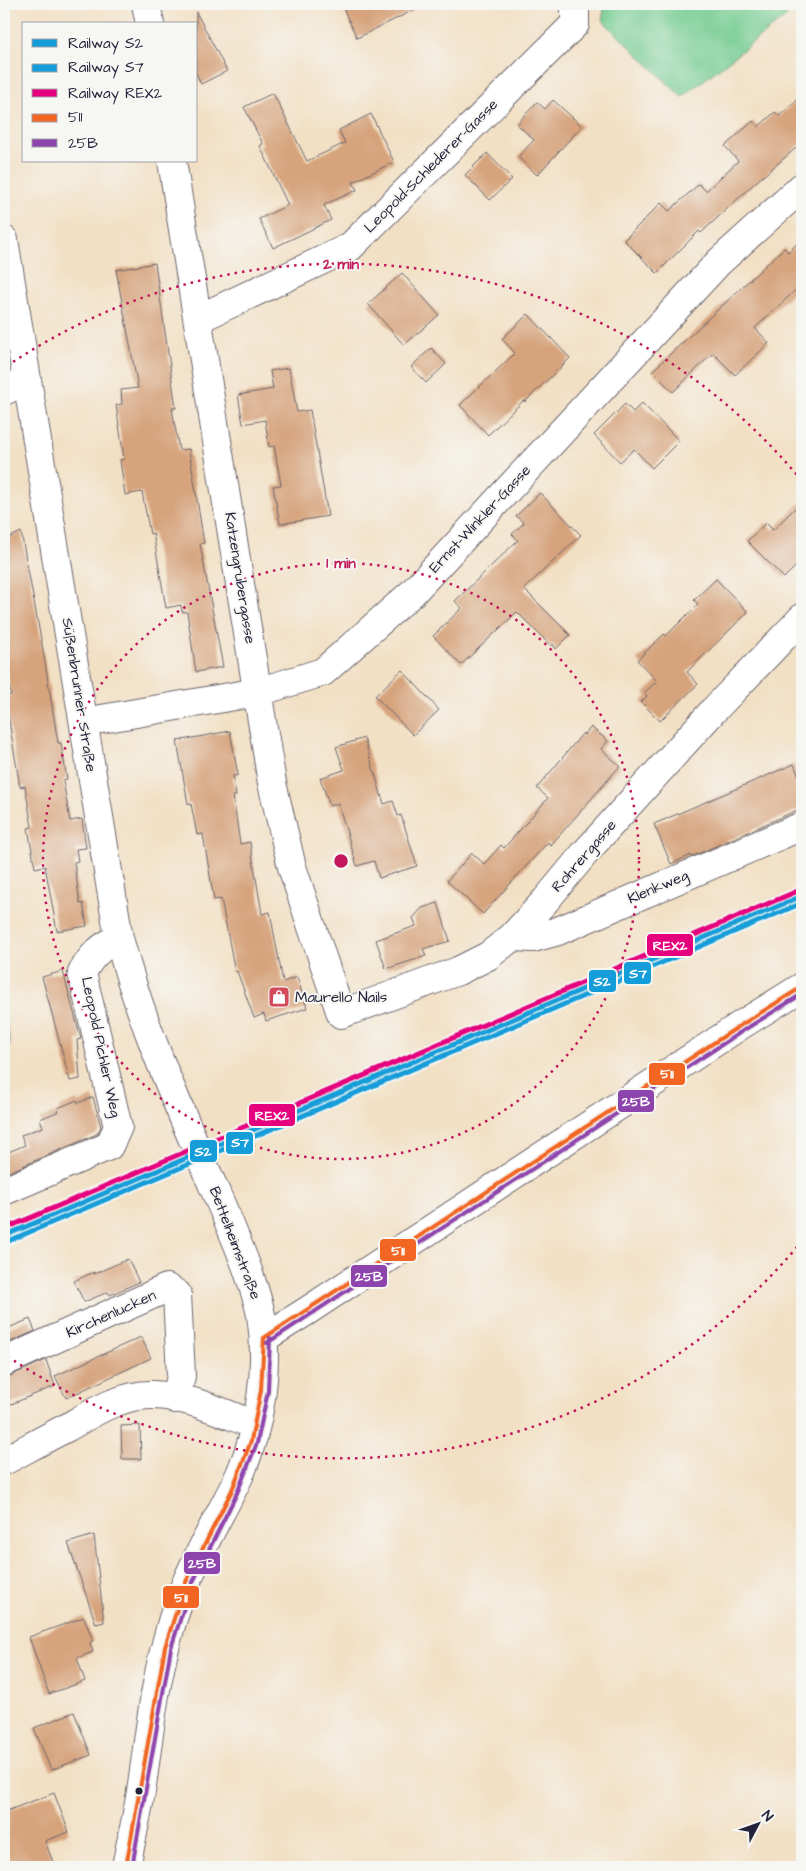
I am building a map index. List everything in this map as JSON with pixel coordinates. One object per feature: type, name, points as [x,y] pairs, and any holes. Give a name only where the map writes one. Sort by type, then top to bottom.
[{"type":"street","points":[[146,4],[150,22]]},
{"type":"street","name":"Leopold-Schlederer-Gasse","points":[[198,319],[350,247],[575,24],[575,4]]},
{"type":"street","name":"Katzengrubergasse","points":[[172,162],[272,783],[292,867],[332,990]]},
{"type":"street","name":"Ernst-Winkler-Gasse","points":[[84,722],[258,692],[323,672],[412,593],[719,262],[802,187]]},
{"type":"street","name":"Süßenbrunner Straße","points":[[4,240],[15,385],[84,722],[119,938],[144,1018],[192,1139]]},
{"type":"street","name":"Rohrergasse","points":[[332,990],[342,1014],[458,971],[488,956],[512,937],[707,718],[802,618]]},
{"type":"street","name":"Klenkweg","points":[[512,937],[534,938],[558,931],[802,826]]},
{"type":"street","name":"Leopold Pichler Weg","points":[[4,1190],[109,1146],[118,1127],[82,973],[94,954],[102,947],[119,938]]},
{"type":"street","points":[[264,1338],[645,1090],[741,1025],[802,987]]},
{"type":"street","name":"Bettelheimstraße","points":[[126,1867],[141,1789],[154,1696],[166,1641],[179,1600],[196,1559],[240,1473],[256,1425],[264,1374],[264,1338],[260,1312],[237,1242],[192,1139]]},
{"type":"street","name":"Kirchenlucken","points":[[4,1362],[168,1288],[176,1294],[181,1376],[176,1398]]},
{"type":"street","points":[[4,1461],[110,1404],[133,1397],[153,1395],[176,1398],[256,1425]]},
{"type":"green space","points":[[605,4],[778,4],[787,16],[682,97],[602,20]]},
{"type":"water","points":[[4,1012],[10,1042],[4,1061]]},
{"type":"building","points":[[341,4],[426,4],[357,38]]},
{"type":"building","points":[[196,12],[227,71],[201,84],[198,77],[198,22],[196,22]]},
{"type":"building","points":[[273,93],[307,161],[345,143],[339,130],[371,114],[394,162],[353,182],[357,190],[324,205],[331,220],[273,248],[259,219],[288,205],[260,146],[263,144],[244,107]]},
{"type":"building","points":[[802,96],[802,143],[701,233],[699,231],[657,273],[624,240],[661,203],[669,211],[699,184],[706,191],[738,161],[725,146],[753,121],[758,127],[775,112],[779,116]]},
{"type":"building","points":[[553,100],[582,126],[537,175],[518,157],[534,140],[517,124],[537,102],[545,109]]},
{"type":"building","points":[[487,153],[512,179],[490,200],[465,175]]},
{"type":"building","points":[[802,239],[802,284],[755,328],[769,343],[735,375],[713,353],[673,392],[652,371],[784,248],[788,252]]},
{"type":"building","points":[[155,263],[176,408],[172,408],[179,450],[189,449],[204,543],[200,544],[223,667],[196,672],[187,612],[182,612],[181,605],[166,608],[153,533],[150,534],[142,492],[125,495],[120,460],[124,459],[116,405],[122,404],[121,390],[138,388],[116,270]]},
{"type":"building","points":[[402,273],[439,315],[404,345],[368,304]]},
{"type":"building","points":[[528,314],[570,358],[488,435],[460,405],[515,353],[502,339]]},
{"type":"building","points":[[431,348],[446,364],[426,383],[411,367]]},
{"type":"building","points":[[289,368],[297,412],[310,410],[328,516],[280,524],[273,486],[281,485],[274,446],[269,447],[265,420],[243,424],[238,395],[273,389],[270,371]]},
{"type":"building","points":[[642,403],[679,441],[652,468],[634,449],[620,462],[594,435],[625,404],[633,412]]},
{"type":"building","points":[[540,493],[581,535],[524,589],[570,635],[556,649],[553,644],[551,646],[517,612],[461,665],[433,636],[462,608],[455,601],[518,540],[512,534],[524,523],[516,516]]},
{"type":"building","points":[[802,501],[802,560],[784,578],[747,541],[766,523],[773,530]]},
{"type":"building","points":[[21,532],[58,743],[61,743],[67,779],[63,780],[70,821],[82,819],[86,848],[76,849],[78,861],[74,862],[80,904],[83,903],[87,926],[57,931],[45,866],[35,868],[28,828],[32,827],[25,786],[20,787],[5,696],[11,695],[4,659],[4,540]]},
{"type":"building","points":[[716,579],[748,612],[687,672],[698,684],[660,721],[641,702],[647,696],[644,693],[657,681],[637,660],[664,634],[666,636],[698,604],[694,600]]},
{"type":"building","points":[[402,670],[439,710],[413,735],[375,696]]},
{"type":"building","points":[[591,727],[608,741],[601,749],[620,766],[551,845],[548,842],[483,914],[447,881],[472,853],[484,864],[501,845],[504,848],[548,798],[537,788],[583,733],[584,735]]},
{"type":"building","points":[[230,731],[238,775],[233,776],[236,796],[233,796],[240,844],[250,842],[262,914],[270,912],[283,982],[297,977],[307,1008],[266,1021],[264,1014],[254,1018],[237,971],[235,972],[221,899],[214,900],[203,834],[197,835],[191,804],[188,804],[177,741]]},
{"type":"building","points":[[364,738],[384,804],[393,801],[398,816],[401,815],[417,866],[379,878],[374,861],[357,866],[338,803],[330,806],[320,778],[344,770],[336,747]]},
{"type":"building","points":[[794,764],[802,784],[802,808],[671,864],[654,824]]},
{"type":"building","points":[[438,903],[450,941],[423,949],[426,956],[386,969],[376,940],[416,926],[413,918],[422,908]]},
{"type":"building","points":[[63,971],[81,1039],[77,1040],[80,1079],[70,1081],[42,977]]},
{"type":"building","points":[[93,1097],[101,1127],[97,1134],[4,1174],[4,1154],[25,1145],[21,1135],[43,1127],[40,1119],[59,1111],[58,1108],[77,1100],[78,1103]]},
{"type":"building","points":[[128,1259],[139,1282],[110,1295],[108,1292],[84,1302],[74,1281]]},
{"type":"building","points":[[30,1319],[35,1331],[4,1345],[4,1330]]},
{"type":"building","points":[[141,1337],[151,1358],[66,1398],[55,1376]]},
{"type":"building","points":[[46,1360],[55,1386],[4,1407],[4,1377]]},
{"type":"building","points":[[140,1425],[141,1459],[122,1459],[121,1426]]},
{"type":"building","points":[[94,1535],[104,1622],[96,1624],[68,1543]]},
{"type":"building","points":[[84,1617],[93,1641],[90,1642],[93,1652],[77,1658],[85,1681],[49,1694],[29,1637]]},
{"type":"building","points":[[74,1712],[91,1755],[51,1770],[34,1728]]},
{"type":"building","points":[[54,1793],[69,1832],[45,1841],[55,1867],[4,1867],[4,1812]]},
{"type":"rail line","name":"REX2","points":[[4,1229],[800,890]]},
{"type":"rail line","name":"S2","points":[[4,1236],[802,896]]},
{"type":"rail line","name":"S7","points":[[6,1242],[802,903]]},
{"type":"transit line","name":"511","points":[[264,1338],[741,1025],[802,987]]},
{"type":"transit line","name":"25B","points":[[267,1343],[744,1030],[802,994]]},
{"type":"transit line","name":"511","points":[[126,1867],[165,1647],[185,1584],[232,1490],[251,1441],[261,1390],[264,1338]]},
{"type":"transit line","name":"25B","points":[[132,1867],[171,1648],[191,1586],[237,1493],[257,1443],[268,1391],[270,1338]]},
{"type":"place","name":"Maurello Nails","points":[[279,997]]}]
